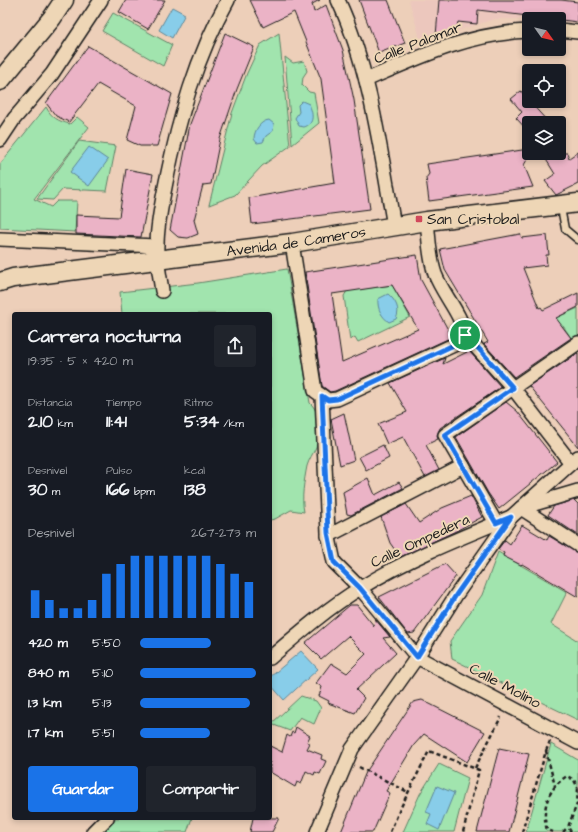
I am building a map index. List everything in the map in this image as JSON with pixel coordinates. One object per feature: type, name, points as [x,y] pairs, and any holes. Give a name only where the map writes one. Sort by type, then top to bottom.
[{"type":"main road","points":[[0,81],[52,18],[64,0]]},
{"type":"main road","name":"Avenida de Cameros","points":[[4,279],[157,253],[292,243],[428,221],[569,203]]},
{"type":"street","points":[[0,140],[14,119],[52,74],[101,0]]},
{"type":"street","points":[[162,291],[157,253],[158,223],[174,143],[190,84],[217,19],[228,0]]},
{"type":"street","points":[[338,0],[346,17],[366,80],[394,226]]},
{"type":"street","points":[[566,31],[578,32]]},
{"type":"street","name":"Calle Palomar","points":[[366,80],[435,50],[476,37],[522,32]]},
{"type":"street","points":[[317,832],[352,749],[417,657],[456,595],[511,517],[574,460],[480,350],[465,335],[463,325],[448,300],[435,273],[429,244],[428,221]]},
{"type":"street","points":[[0,239],[157,253]]},
{"type":"street","points":[[292,243],[315,392],[328,400],[337,399],[458,343],[465,335]]},
{"type":"street","points":[[496,523],[445,435],[578,343]]},
{"type":"street","points":[[322,396],[328,536],[334,562],[360,588],[417,657]]},
{"type":"street","points":[[328,536],[463,466]]},
{"type":"street","points":[[520,508],[578,491]]},
{"type":"street","points":[[520,508],[578,545]]},
{"type":"street","name":"Calle Ompedera","points":[[272,656],[293,638],[360,588],[382,575],[449,542],[511,517]]},
{"type":"street","name":"Calle Molino","points":[[417,657],[578,743]]},
{"type":"street","points":[[93,832],[105,820]]},
{"type":"lane","points":[[569,203],[565,229],[578,240]]},
{"type":"path","points":[[475,768],[507,706]]},
{"type":"path","points":[[390,832],[408,792],[430,751],[479,770],[463,832]]},
{"type":"path","points":[[522,832],[546,751],[555,786]]},
{"type":"path","points":[[347,760],[408,792]]},
{"type":"path","points":[[553,832],[547,831],[545,821],[547,798],[558,782],[567,776],[574,780],[578,788],[577,804],[568,827],[563,832]]},
{"type":"path","points":[[568,827],[571,832]]},
{"type":"shaded area","points":[[409,0],[578,0],[578,23],[566,22],[566,12],[522,12],[522,19],[495,19],[421,42]]},
{"type":"green space","points":[[113,13],[172,45],[163,66],[102,31]]},
{"type":"green space","points":[[279,33],[290,146],[262,166],[235,195],[209,205],[232,113],[247,73],[260,45]]},
{"type":"green space","points":[[285,57],[293,63],[304,61],[307,71],[303,77],[302,85],[309,92],[314,93],[319,123],[292,145]]},
{"type":"green space","points":[[46,107],[53,116],[59,120],[70,124],[77,117],[89,127],[34,199],[51,207],[57,201],[77,201],[75,232],[0,228],[0,164]]},
{"type":"green space","points":[[79,141],[116,146],[107,191],[63,189],[53,200],[37,199]]},
{"type":"green space","points":[[287,269],[310,403],[314,407],[319,424],[316,447],[308,463],[306,472],[303,495],[304,512],[291,510],[272,520],[272,312],[122,312],[120,292],[198,283]]},
{"type":"green space","points":[[392,285],[410,317],[358,342],[355,337],[350,340],[344,296],[347,291]]},
{"type":"green space","points":[[578,308],[578,336],[572,339],[563,326],[556,331],[549,321]]},
{"type":"green space","points":[[498,552],[567,592],[551,624],[578,641],[578,720],[452,659],[450,641],[482,595]]},
{"type":"green space","points":[[301,696],[316,701],[321,708],[314,724],[300,717],[290,731],[272,723]]},
{"type":"green space","points":[[551,744],[578,760],[578,832],[526,832]]},
{"type":"green space","points":[[439,764],[468,778],[454,832],[403,832],[420,794]]},
{"type":"green space","points":[[114,820],[191,820],[187,832],[103,832]]},
{"type":"water","points":[[172,7],[185,14],[172,38],[159,30]]},
{"type":"water","points":[[302,101],[309,104],[312,114],[310,123],[308,126],[304,127],[299,126],[295,118],[299,112],[298,105]]},
{"type":"water","points":[[269,120],[274,124],[273,131],[266,136],[263,142],[257,143],[254,139],[256,130],[260,124]]},
{"type":"water","points":[[89,147],[108,160],[89,186],[70,172]]},
{"type":"water","points":[[388,294],[398,308],[396,319],[389,322],[384,318],[378,306],[378,299]]},
{"type":"water","points":[[301,651],[318,669],[284,700],[272,686],[272,675]]},
{"type":"water","points":[[437,786],[454,793],[439,830],[427,824],[431,814],[426,812]]},
{"type":"building","points":[[126,0],[165,0],[148,29],[119,12]]},
{"type":"building","points":[[250,0],[320,0],[312,4],[314,12],[326,5],[343,50],[354,100],[370,209],[252,224],[249,198],[335,183],[321,79],[294,12],[263,27]]},
{"type":"building","points":[[359,0],[388,0],[405,43],[379,53]]},
{"type":"building","points":[[439,0],[561,0],[578,2],[578,22],[566,21],[566,12],[522,12],[522,15],[478,10],[477,24],[458,22],[457,28],[436,36]]},
{"type":"building","points":[[225,33],[254,47],[237,89],[220,139],[211,184],[203,185],[194,220],[198,234],[188,238],[178,237],[170,230],[190,124]]},
{"type":"building","points":[[88,46],[172,94],[157,146],[140,146],[127,140],[136,106],[98,84],[69,122],[56,116],[46,103]]},
{"type":"building","points":[[521,91],[522,108],[535,108],[543,116],[522,116],[522,124],[516,118],[522,112],[511,99]]},
{"type":"building","points":[[522,150],[522,160],[527,160],[524,165],[533,187],[429,201],[426,178],[429,174],[427,164]]},
{"type":"building","points":[[578,152],[578,184],[556,195],[545,181],[555,174],[546,160],[566,160],[566,153],[569,158]]},
{"type":"building","points":[[126,169],[153,174],[141,237],[76,234],[76,215],[119,217]]},
{"type":"building","points":[[520,234],[522,238],[547,235],[549,255],[546,255],[547,265],[523,268],[539,308],[541,307],[543,310],[578,293],[578,307],[556,318],[571,338],[514,377],[484,344],[488,342],[445,270],[440,249]]},
{"type":"building","points":[[417,255],[421,280],[452,337],[330,392],[322,386],[305,272]],"holes":[[[392,285],[418,329],[342,362],[332,294]]]},
{"type":"building","points":[[469,351],[501,387],[440,428],[437,435],[438,439],[426,445],[439,470],[425,477],[403,437],[387,444],[378,424],[407,412],[390,383],[445,358],[443,364]]},
{"type":"building","points":[[578,353],[578,447],[529,386]]},
{"type":"building","points":[[506,402],[517,411],[557,462],[499,509],[488,493],[456,437]]},
{"type":"building","points":[[344,413],[354,460],[340,465],[331,419]]},
{"type":"building","points":[[383,445],[389,458],[366,470],[359,457]]},
{"type":"building","points":[[368,478],[375,495],[399,482],[403,488],[351,515],[347,514],[343,492]]},
{"type":"building","points":[[471,496],[482,517],[400,557],[390,543],[381,517],[406,504],[419,523],[442,508]]},
{"type":"building","points":[[574,500],[578,504],[578,535],[548,515],[554,506]]},
{"type":"building","points":[[522,525],[547,540],[549,536],[578,553],[578,597],[522,564],[521,565],[503,556],[504,553],[498,549],[505,540],[510,544]]},
{"type":"building","points":[[445,564],[456,576],[414,633],[408,634],[379,597]]},
{"type":"building","points":[[350,605],[357,605],[374,626],[375,619],[390,637],[383,638],[396,653],[356,690],[364,698],[355,713],[328,703],[329,701],[319,696],[322,687],[316,683],[331,663],[347,673],[366,654],[348,636],[321,659],[305,643]]},
{"type":"building","points":[[422,700],[485,732],[467,762],[424,734],[414,745],[386,791],[390,793],[373,832],[341,832],[366,772],[413,702]]},
{"type":"building","points":[[296,727],[310,736],[307,742],[310,743],[307,749],[322,755],[321,759],[326,761],[320,774],[315,772],[314,775],[306,771],[301,784],[297,782],[295,787],[272,773],[272,747],[282,752],[287,735],[290,737],[292,732],[294,733]]},
{"type":"building","points":[[499,748],[529,754],[509,832],[477,832]]},
{"type":"building","points":[[272,818],[279,818],[272,832],[250,832],[253,820],[272,820]]},
{"type":"place","name":"San Cristobal","points":[[419,219]]},
{"type":"route","points":[[465,335],[513,388],[445,435],[496,523],[511,517],[456,595],[417,657],[360,588],[334,562],[328,533],[322,396],[328,400],[337,399],[458,343],[465,335]]}]
